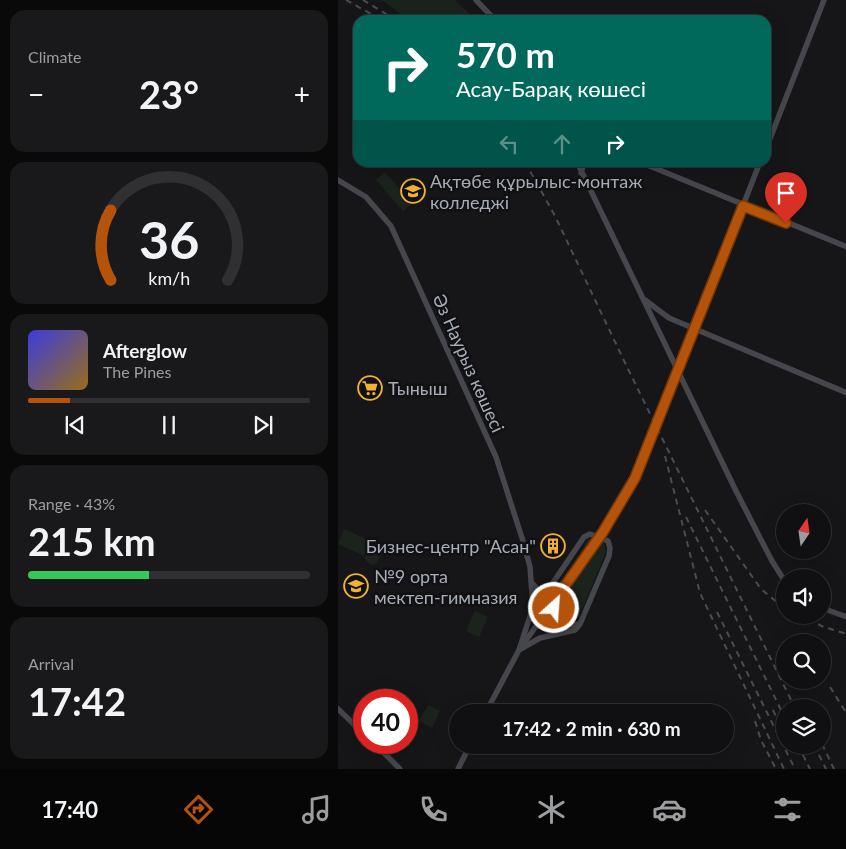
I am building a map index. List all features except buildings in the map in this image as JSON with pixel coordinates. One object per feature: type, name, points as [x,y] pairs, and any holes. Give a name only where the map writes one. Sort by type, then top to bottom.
[{"type":"street","points":[[476,0],[490,15]]},
{"type":"street","points":[[771,136],[824,0]]},
{"type":"street","points":[[579,167],[736,491],[777,569]]},
{"type":"street","points":[[581,173],[583,167]]},
{"type":"street","points":[[652,167],[846,247]]},
{"type":"street","points":[[490,704],[519,650],[603,532],[635,478],[758,167]]},
{"type":"street","name":"Әз Наурыз көшесі","points":[[338,180],[358,191],[370,201],[383,215],[395,234],[496,458],[523,540],[532,583],[532,614],[519,650]]},
{"type":"street","points":[[642,296],[657,311],[669,318],[846,393]]},
{"type":"street","points":[[519,650],[540,638],[575,630],[580,624],[609,556],[610,548],[608,541],[590,534],[584,537],[548,590],[540,592],[532,583]]},
{"type":"street","points":[[555,600],[554,613],[557,621],[566,626],[580,624]]},
{"type":"street","points":[[831,612],[846,618]]},
{"type":"street","points":[[338,709],[353,723]]},
{"type":"street","points":[[385,754],[400,769]]},
{"type":"street","points":[[458,769],[466,754]]},
{"type":"shaded area","points":[[382,0],[455,0],[470,15],[402,15]]},
{"type":"shaded area","points":[[385,172],[412,203],[403,211],[376,180]]},
{"type":"shaded area","points":[[344,529],[371,541],[364,556],[338,544]]},
{"type":"shaded area","points":[[589,539],[599,540],[604,543],[606,552],[579,617],[568,622],[562,619],[558,606]]},
{"type":"shaded area","points":[[374,541],[382,544],[383,548],[377,563],[372,565],[365,558]]},
{"type":"shaded area","points":[[475,611],[488,617],[479,637],[466,631]]},
{"type":"shaded area","points":[[428,705],[440,711],[432,728],[419,721]]},
{"type":"railway","points":[[346,0],[373,15]]},
{"type":"railway","points":[[363,0],[388,15]]},
{"type":"railway","points":[[528,167],[555,216],[791,699]]},
{"type":"railway","points":[[665,456],[700,593],[784,769]]},
{"type":"railway","points":[[705,510],[761,589],[776,601]]},
{"type":"railway","points":[[686,517],[776,700]]},
{"type":"railway","points":[[717,612],[795,769]]},
{"type":"railway","points":[[818,624],[847,634]]},
{"type":"railway","points":[[831,689],[847,714]]},
{"type":"railway","points":[[773,710],[776,716]]},
{"type":"railway","points":[[755,721],[761,740],[776,769]]},
{"type":"railway","points":[[802,754],[810,769]]},
{"type":"railway","points":[[818,754],[826,769]]},
{"type":"railway","points":[[827,754],[834,769]]},
{"type":"place","name":"Ақтөбе құрылыс-монтаж колледжі","points":[[413,191]]},
{"type":"place","name":"Тыныш","points":[[370,388]]},
{"type":"place","name":"Бизнес-центр \"Асан\"","points":[[553,546]]},
{"type":"place","name":"№9 орта мектеп-гимназия","points":[[356,586]]},
{"type":"route","points":[[554,608],[555,600],[603,532],[635,478],[649,447],[743,206],[786,223]]}]
